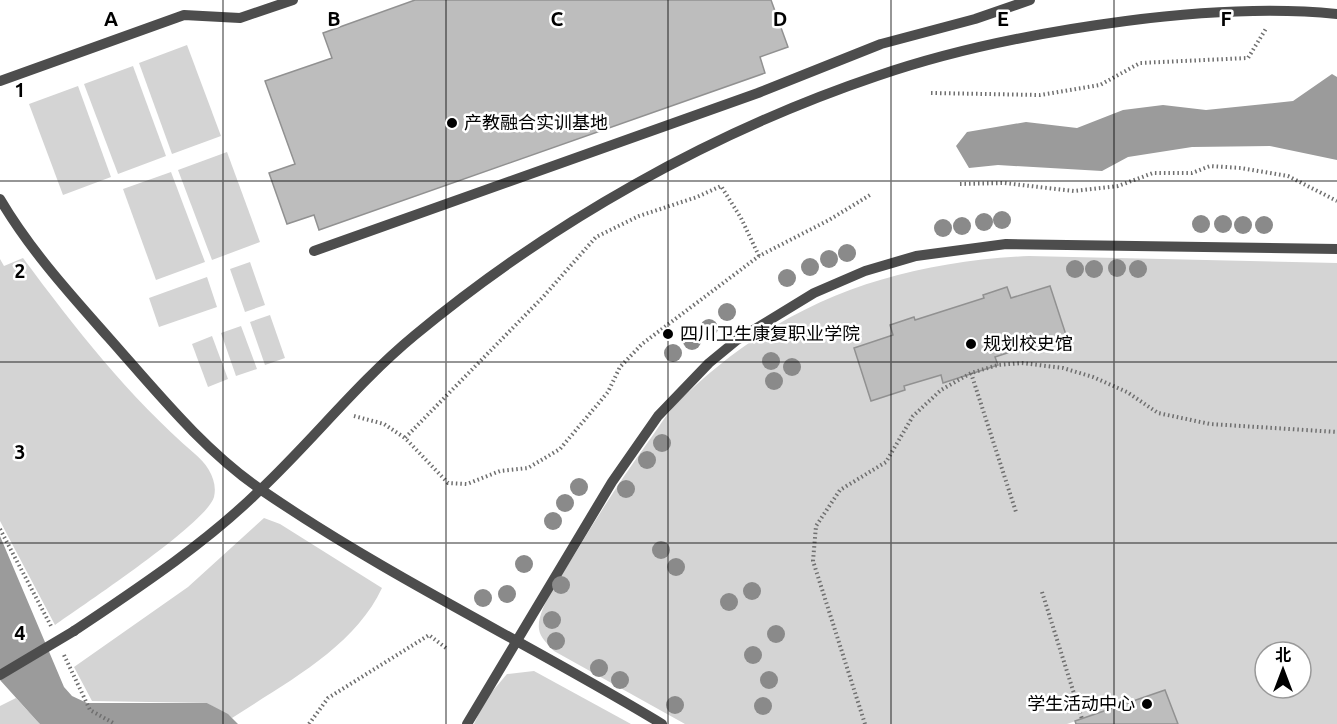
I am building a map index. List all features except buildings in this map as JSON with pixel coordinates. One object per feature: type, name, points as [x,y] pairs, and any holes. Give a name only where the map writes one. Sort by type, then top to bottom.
[{"type":"street","points":[[0,81],[184,15],[193,13],[240,18],[293,0]]},
{"type":"street","points":[[314,251],[758,93],[881,44],[975,19],[1030,0]]},
{"type":"street","points":[[0,675],[74,631],[141,586],[225,521],[261,490],[342,403],[412,337],[499,270],[547,238],[655,175],[782,112],[878,75],[969,49],[1017,39],[1167,16],[1277,11],[1337,14]]},
{"type":"street","points":[[0,199],[55,276],[143,377],[224,459],[261,490],[400,577],[519,640],[662,724]]},
{"type":"street","points":[[467,724],[612,482],[670,402],[737,340],[814,292],[865,271],[916,256],[997,244],[1337,249]]},
{"type":"path","points":[[931,93],[1040,95],[1100,86],[1140,63],[1248,58],[1277,11]]},
{"type":"path","points":[[960,184],[1004,183],[1074,191],[1118,186],[1153,173],[1192,173],[1210,166],[1241,168],[1288,176],[1337,201]]},
{"type":"path","points":[[405,438],[543,297],[596,237],[639,216],[697,197],[721,186],[741,218],[759,256]]},
{"type":"path","points":[[342,403],[349,415],[384,424],[405,438],[448,483],[467,484],[500,471],[528,468],[560,449],[608,392],[620,367],[642,344],[759,256],[829,220],[870,195]]},
{"type":"path","points":[[865,724],[813,561],[816,526],[840,490],[886,462],[913,416],[941,390],[971,373],[998,365],[1022,363],[1063,368],[1094,377],[1127,392],[1158,413],[1210,424],[1337,432]]},
{"type":"path","points":[[971,373],[1016,512]]},
{"type":"path","points":[[0,529],[51,627]]},
{"type":"path","points":[[1042,592],[1082,719]]},
{"type":"path","points":[[309,724],[328,698],[429,635],[446,648]]},
{"type":"path","points":[[61,648],[90,710],[115,724]]},
{"type":"shaded area","points":[[187,45],[221,136],[172,154],[139,63]]},
{"type":"shaded area","points":[[133,66],[166,156],[118,174],[84,84]]},
{"type":"shaded area","points":[[1332,74],[1337,77],[1337,160],[1270,146],[1192,147],[1128,157],[1102,171],[998,165],[969,168],[956,146],[967,132],[1026,122],[1077,128],[1123,110],[1163,105],[1206,110],[1293,101]]},
{"type":"shaded area","points":[[78,86],[111,177],[63,195],[29,104]]},
{"type":"shaded area","points":[[227,152],[260,242],[212,260],[178,170]]},
{"type":"shaded area","points":[[171,172],[205,262],[156,280],[123,189]]},
{"type":"shaded area","points":[[1029,256],[1337,263],[1337,724],[1178,724],[1165,690],[1067,724],[685,724],[554,651],[545,641],[539,629],[539,621],[547,600],[620,483],[675,405],[713,370],[753,340],[794,315],[837,295],[928,268],[977,260]],"holes":[[[1050,286],[1066,338],[1033,349],[1032,345],[995,357],[943,382],[941,375],[904,386],[905,390],[871,401],[854,348],[887,337],[896,343],[890,325],[914,317],[919,335],[988,312],[1007,288],[1013,305],[1016,296]]]},
{"type":"shaded area","points":[[23,258],[62,310],[125,385],[204,463],[213,479],[215,491],[206,509],[168,544],[55,625],[0,521],[0,259],[4,266]]},
{"type":"shaded area","points":[[250,262],[265,305],[245,312],[230,269]]},
{"type":"shaded area","points":[[207,277],[217,307],[159,327],[149,298]]},
{"type":"shaded area","points":[[270,315],[285,358],[265,365],[250,322]]},
{"type":"shaded area","points":[[241,326],[257,369],[236,376],[221,333]]},
{"type":"shaded area","points":[[212,336],[228,379],[208,387],[192,344]]},
{"type":"shaded area","points":[[264,518],[280,524],[382,588],[370,609],[354,629],[316,662],[232,718],[207,703],[92,701],[74,667],[188,587]]},
{"type":"shaded area","points":[[0,536],[64,687],[72,696],[87,703],[207,703],[228,714],[238,724],[40,724],[0,680]]},
{"type":"shaded area","points":[[534,671],[631,724],[474,724],[485,700],[507,674]]},
{"type":"shaded area","points":[[16,698],[40,724],[0,724],[0,706]]},
{"type":"place","name":"产教融合实训基地","points":[[452,123]]},
{"type":"place","name":"四川卫生康复职业学院","points":[[668,334]]},
{"type":"place","name":"规划校史馆","points":[[971,344]]},
{"type":"place","name":"学生活动中心","points":[[1147,704]]}]
